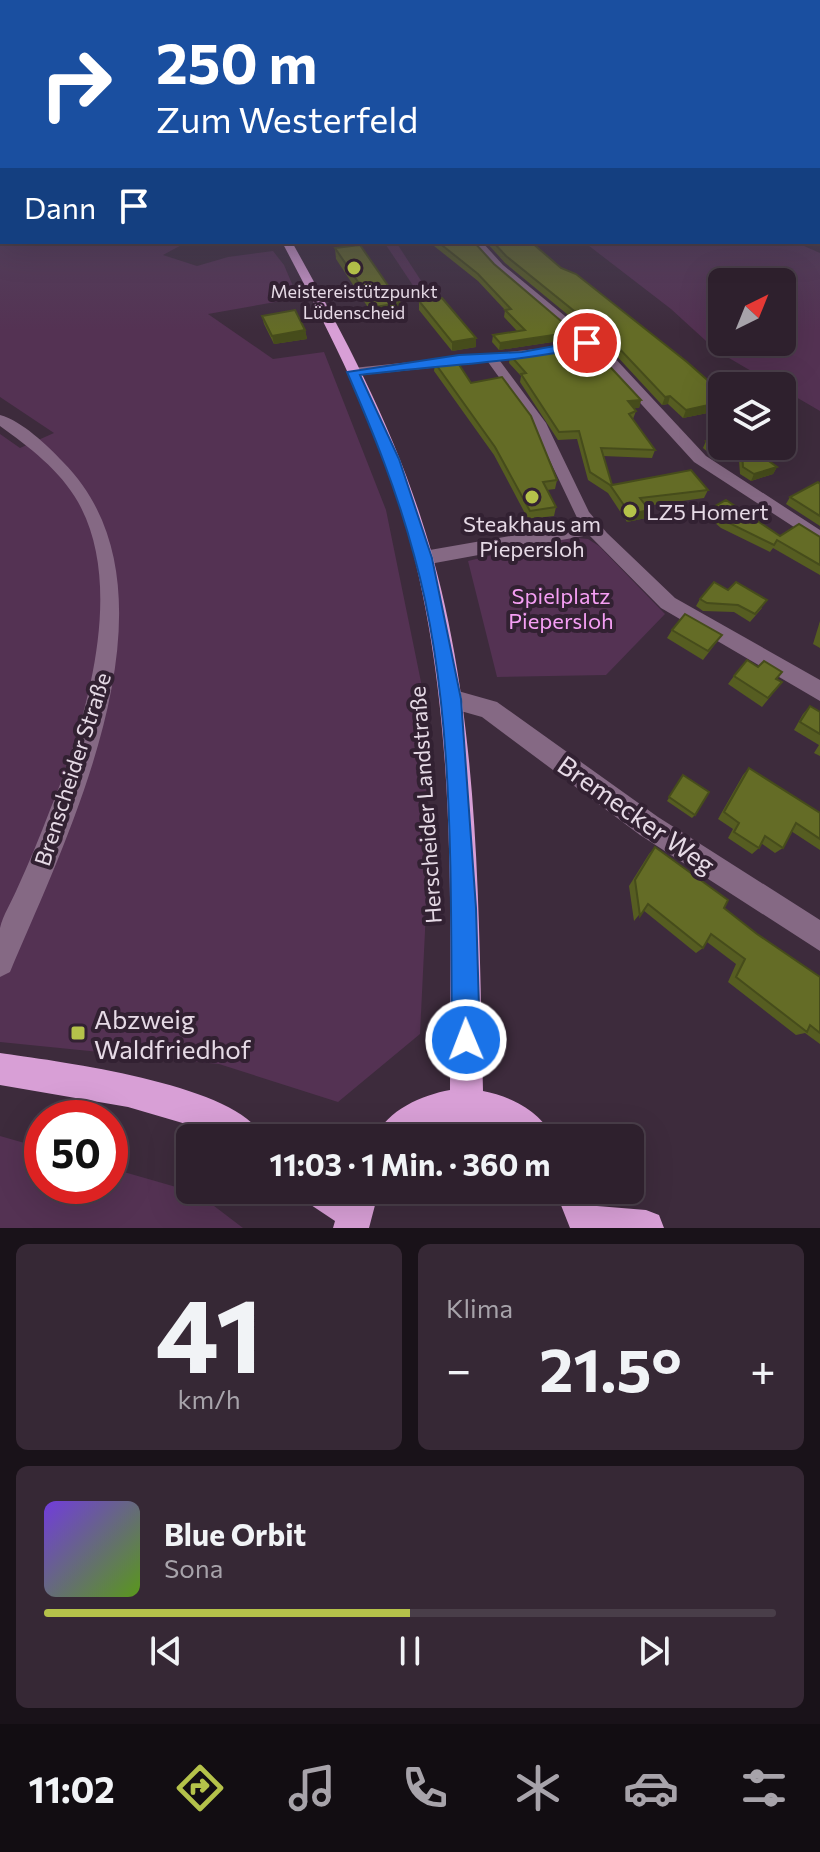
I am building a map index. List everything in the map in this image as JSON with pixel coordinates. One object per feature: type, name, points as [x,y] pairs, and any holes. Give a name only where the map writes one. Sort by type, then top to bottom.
[{"type":"main road","name":"Herscheider Landstraße","points":[[288,244],[353,372],[392,459],[424,558],[451,699],[463,908],[467,1106]]},
{"type":"main road","points":[[0,1069],[164,1100],[226,1124]]},
{"type":"main road","points":[[410,1124],[440,1107],[467,1106],[481,1106],[508,1116],[518,1124]]},
{"type":"main road","points":[[582,1214],[646,1228]]},
{"type":"street","points":[[479,244],[582,344],[606,357],[700,459],[820,538]]},
{"type":"street","points":[[353,372],[551,350]]},
{"type":"street","points":[[491,357],[545,432],[564,480],[593,528],[668,603],[793,673],[820,692]]},
{"type":"street","name":"Brenscheider Straße","points":[[0,419],[58,462],[81,494],[105,543],[112,595],[108,656],[77,765],[0,962]]},
{"type":"street","points":[[424,558],[593,528]]},
{"type":"street","name":"Bremecker Weg","points":[[451,699],[489,709],[649,826],[820,937]]},
{"type":"green space","points":[[0,244],[183,244],[163,255],[197,266],[228,257],[273,251],[284,265],[298,298],[208,314],[273,359],[324,352],[386,510],[421,682],[429,849],[420,1034],[338,1102],[219,1064],[0,1042],[0,434],[20,448],[54,433],[0,397]]},
{"type":"green space","points":[[385,244],[397,244],[427,290],[418,293]]},
{"type":"green space","points":[[587,244],[800,244],[820,253],[820,411],[796,397],[796,372],[753,372],[726,356],[796,356],[796,268],[708,268],[708,343],[671,309]]},
{"type":"green space","name":"Spielplatz Piepersloh","points":[[566,537],[588,539],[599,546],[665,614],[606,675],[497,677],[468,561]]},
{"type":"green space","points":[[0,1136],[24,1143],[24,1204],[128,1204],[128,1173],[176,1187],[176,1204],[211,1204],[243,1228],[0,1228]]},
{"type":"building","points":[[440,244],[476,244],[494,264],[574,332],[500,343],[493,335],[525,330],[505,310],[511,309],[478,274]]},
{"type":"building","points":[[495,244],[533,244],[561,268],[576,274],[708,381],[708,405],[686,410],[670,396],[665,397],[615,344]]},
{"type":"building","points":[[360,245],[400,303],[375,307],[335,248]]},
{"type":"building","points":[[442,298],[476,338],[452,342],[419,301]]},
{"type":"building","points":[[295,310],[305,330],[272,336],[262,316]]},
{"type":"building","points":[[587,342],[641,400],[628,401],[636,411],[629,414],[655,450],[601,448],[612,485],[691,470],[708,490],[640,498],[649,510],[630,514],[610,485],[590,472],[579,431],[559,432],[521,374],[526,373],[510,355]]},
{"type":"building","points":[[456,360],[471,383],[502,377],[531,416],[557,480],[543,482],[556,507],[530,511],[495,447],[435,363]]},
{"type":"building","points":[[742,460],[767,460],[777,467],[754,474],[743,467]]},
{"type":"building","points":[[818,482],[820,484],[820,516],[790,497]]},
{"type":"building","points":[[726,500],[780,536],[799,524],[820,537],[820,565],[777,540],[774,545],[725,521],[710,509]]},
{"type":"building","points":[[714,582],[728,590],[736,582],[767,600],[755,614],[738,605],[707,603],[700,599]]},
{"type":"building","points":[[685,614],[722,635],[708,651],[672,630]]},
{"type":"building","points":[[747,660],[758,667],[764,661],[782,672],[776,679],[782,682],[768,698],[734,676]]},
{"type":"building","points":[[810,706],[820,712],[820,734],[800,722]]},
{"type":"building","points":[[749,768],[820,813],[820,839],[796,823],[783,848],[765,836],[759,848],[734,832],[739,823],[724,812]]},
{"type":"building","points":[[683,775],[709,792],[695,815],[669,797]]},
{"type":"building","points":[[655,847],[728,900],[724,908],[757,934],[820,977],[820,1033],[810,1025],[807,1032],[736,977],[745,959],[711,934],[703,948],[648,904],[640,916],[635,880]]},
{"type":"place","name":"Meistereistützpunkt Lüdenscheid","points":[[354,268]]},
{"type":"place","name":"Steakhaus am Piepersloh","points":[[532,497]]},
{"type":"place","name":"LZ5 Homert","points":[[630,511]]},
{"type":"place","name":"Abzweig Waldfriedhof","points":[[78,1033]]},
{"type":"route","points":[[466,1040],[463,908],[451,699],[424,558],[392,459],[353,372],[522,355],[587,343]]}]
